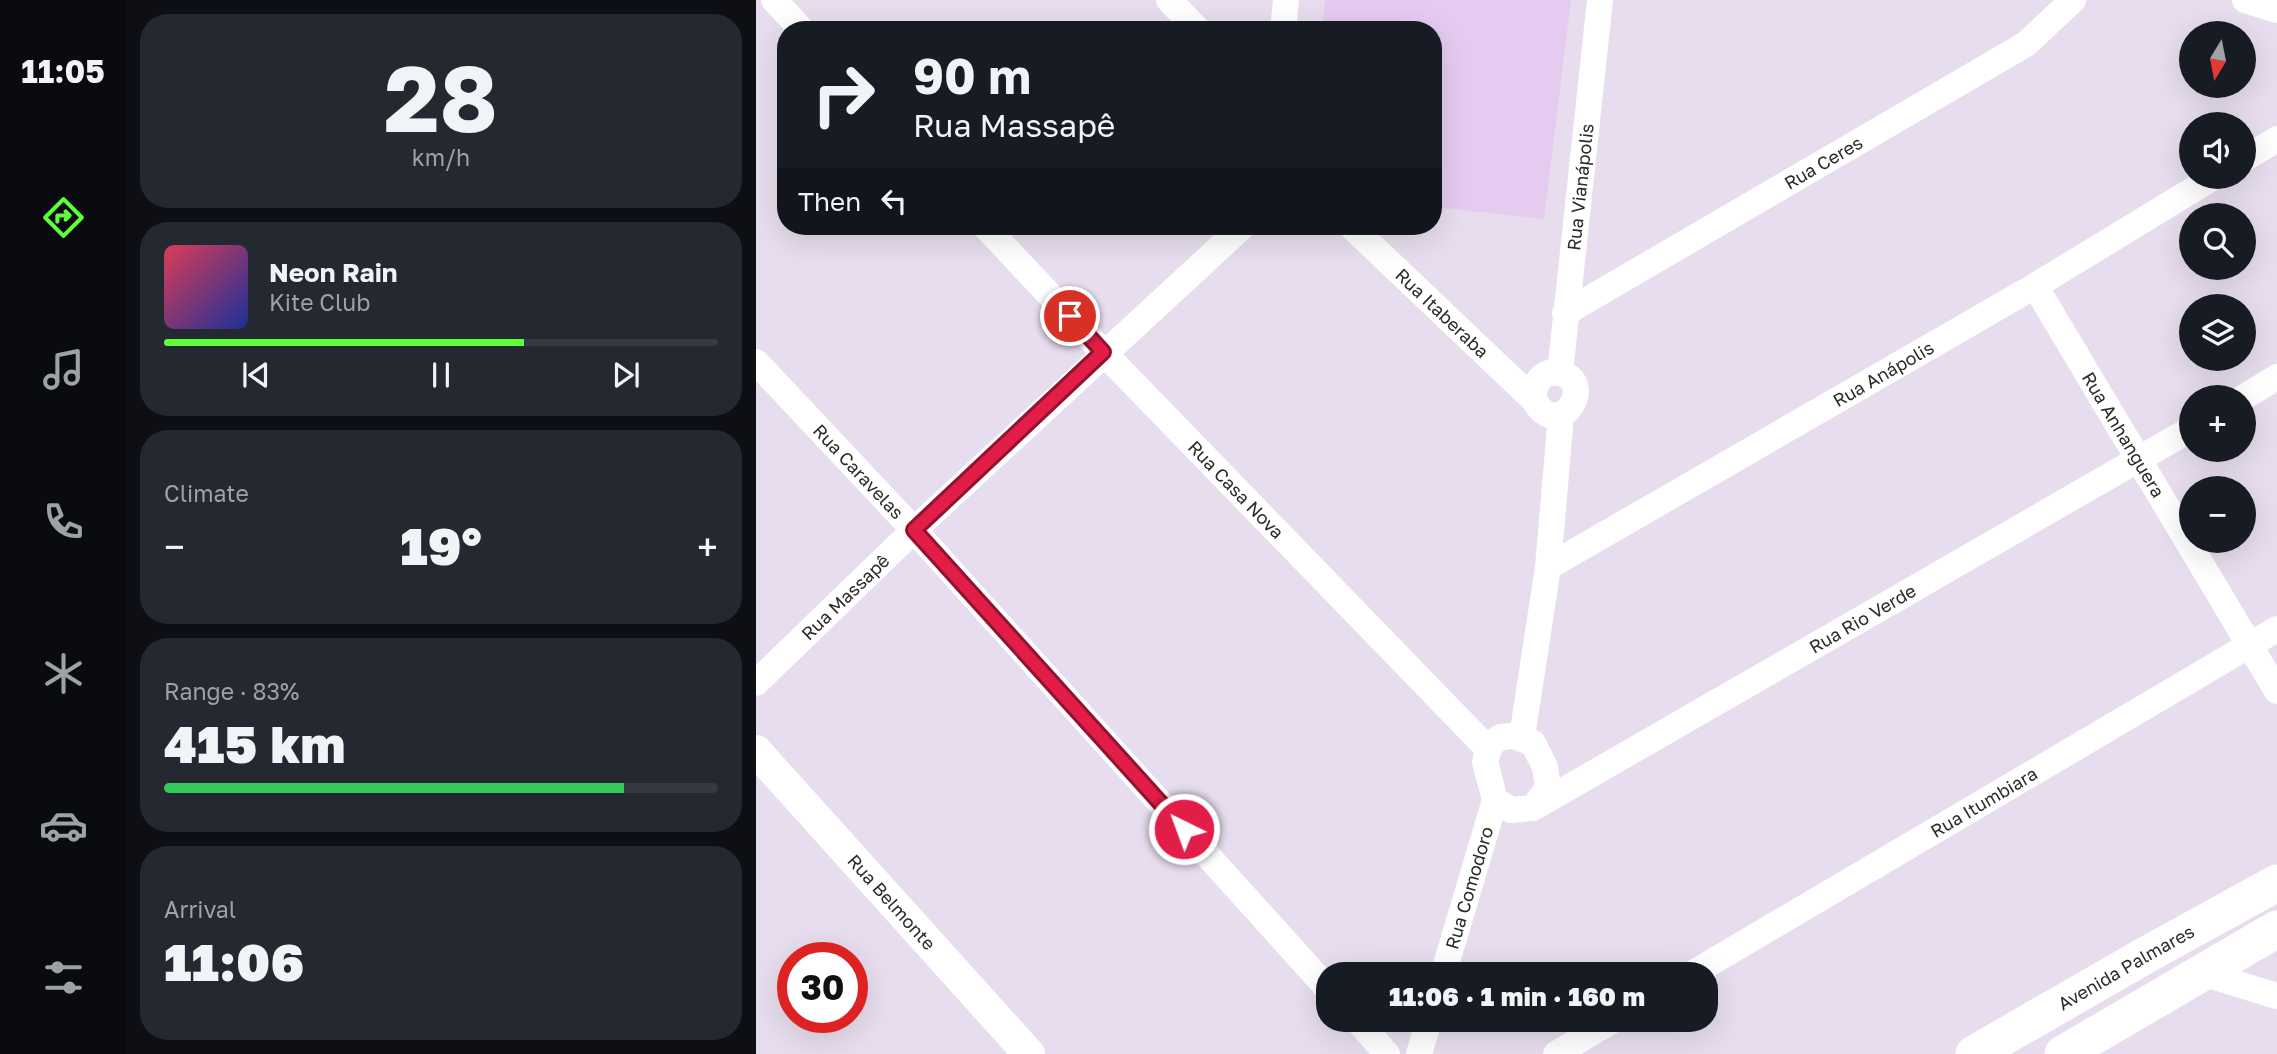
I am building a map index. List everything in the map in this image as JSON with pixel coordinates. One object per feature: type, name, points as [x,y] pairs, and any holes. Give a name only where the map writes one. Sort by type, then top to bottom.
[{"type":"main road","name":"Avenida Palmares","points":[[1974,1054],[2146,954],[2277,883]]},
{"type":"main road","points":[[2063,1054],[2277,929]]},
{"type":"main road","points":[[2146,954],[2202,972]]},
{"type":"street","points":[[774,0],[794,21]]},
{"type":"street","points":[[1170,0],[1190,21]]},
{"type":"street","points":[[1284,21],[1286,0]]},
{"type":"street","name":"Rua Vianápolis","points":[[1560,373],[1600,0]]},
{"type":"street","name":"Rua Ceres","points":[[1565,313],[2026,44],[2073,0]]},
{"type":"street","points":[[2245,0],[2277,10]]},
{"type":"street","points":[[2256,152],[2277,139]]},
{"type":"street","name":"Rua Anápolis","points":[[1548,567],[2035,286],[2194,189]]},
{"type":"street","name":"Rua Casa Nova","points":[[993,235],[1103,352],[1489,750]]},
{"type":"street","name":"Rua Massapê","points":[[756,683],[1103,352],[1233,235]]},
{"type":"street","name":"Rua Itaberaba","points":[[1360,235],[1534,400]]},
{"type":"street","name":"Rua Anhanguera","points":[[2035,286],[2277,691]]},
{"type":"street","name":"Rua Caravelas","points":[[756,362],[914,530],[1316,976]]},
{"type":"street","points":[[1548,373],[1560,373],[1570,378],[1576,399],[1571,409],[1561,415],[1549,415],[1539,410],[1534,400],[1534,389],[1538,379],[1548,373]]},
{"type":"street","points":[[2256,390],[2277,377]]},
{"type":"street","points":[[1522,737],[1548,567],[1561,415]]},
{"type":"street","name":"Rua Rio Verde","points":[[1533,808],[2179,436]]},
{"type":"street","name":"Rua Itumbiara","points":[[1712,962],[2277,629]]},
{"type":"street","points":[[1501,737],[1522,737],[1534,743],[1545,767],[1548,788],[1533,808],[1511,810],[1495,800],[1485,762],[1490,744],[1501,737]]},
{"type":"street","name":"Rua Belmonte","points":[[756,751],[1028,1054]]},
{"type":"street","name":"Rua Comodoro","points":[[1447,962],[1495,800]]},
{"type":"street","points":[[2202,972],[2277,996]]},
{"type":"street","points":[[1368,1032],[1387,1054]]},
{"type":"street","points":[[1419,1054],[1425,1032]]},
{"type":"street","points":[[1556,1054],[1593,1032]]},
{"type":"shaded area","points":[[1325,0],[1571,0],[1544,219],[1442,208],[1442,21],[1323,21]]},
{"type":"route","points":[[1070,316],[1103,352],[914,530],[1184,829]]}]
